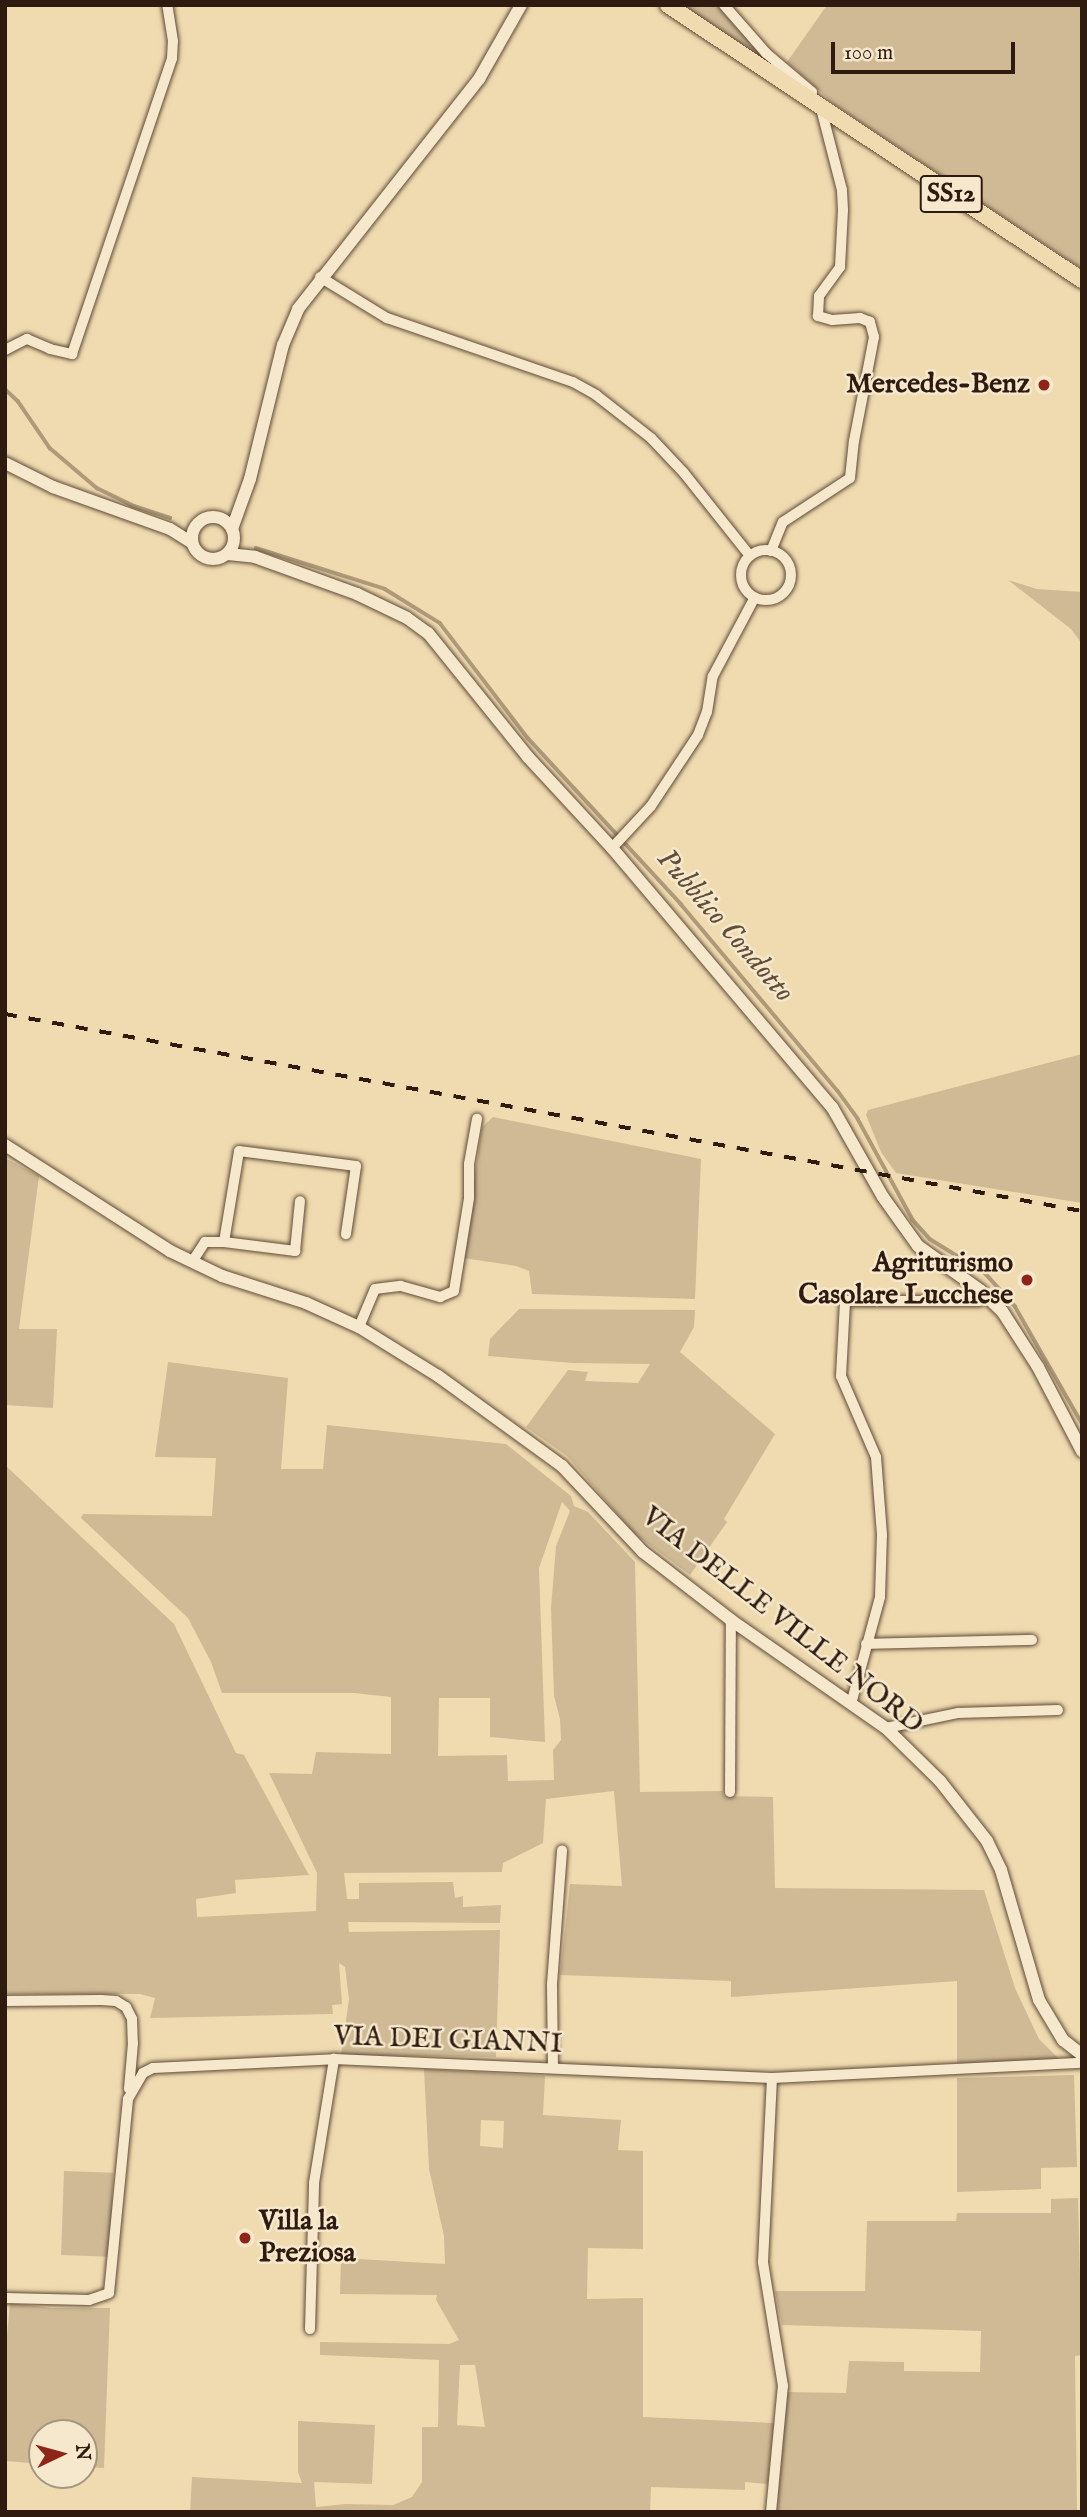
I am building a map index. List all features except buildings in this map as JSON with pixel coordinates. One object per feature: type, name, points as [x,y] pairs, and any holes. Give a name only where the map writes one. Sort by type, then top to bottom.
[{"type":"main road","name":"SS12","points":[[668,5],[1082,280]]},
{"type":"street","points":[[5,350],[27,339],[50,349],[72,354],[172,58],[173,41],[167,5]]},
{"type":"street","points":[[504,34],[513,5]]},
{"type":"street","points":[[228,554],[271,401],[283,345],[298,309],[320,277],[479,79],[521,5]]},
{"type":"street","points":[[724,5],[766,53],[812,92],[843,210],[840,267],[819,296],[818,316],[832,320],[860,318],[870,322],[874,337],[853,440],[850,478],[783,522],[771,551]]},
{"type":"street","points":[[320,277],[387,318],[573,382],[596,395],[630,419],[659,446],[750,556]]},
{"type":"street","points":[[5,463],[53,486],[170,529],[191,542],[197,554],[204,558],[216,560],[228,554],[255,557],[357,594],[407,618],[428,633],[528,757],[615,845],[831,1107],[906,1232],[933,1258],[987,1296],[1002,1311],[1038,1367],[1082,1451]]},
{"type":"street","points":[[170,529],[197,523],[207,517],[217,517],[241,501]]},
{"type":"street","points":[[217,517],[255,557]]},
{"type":"street","points":[[191,542],[197,523]]},
{"type":"street","points":[[771,551],[779,554],[790,567],[789,584],[779,597],[763,600],[755,597],[744,586],[742,570],[750,556],[771,551]]},
{"type":"street","points":[[615,845],[651,806],[698,735],[707,712],[713,676],[755,597]]},
{"type":"street","points":[[359,1327],[375,1289],[401,1286],[440,1297],[454,1291],[469,1198],[469,1164],[477,1119]]},
{"type":"street","name":"VIA DELLE VILLE NORD","points":[[5,1145],[170,1251],[359,1327],[438,1376],[562,1466],[643,1552],[731,1620],[886,1728],[931,1772],[971,1817],[987,1841],[1001,1870],[1039,2000],[1063,2040],[1082,2054]]},
{"type":"street","points":[[224,1242],[239,1151],[356,1166],[346,1234]]},
{"type":"street","points":[[192,1262],[205,1242],[295,1251],[300,1200]]},
{"type":"street","points":[[851,1704],[880,1597],[882,1535],[876,1457],[841,1376],[845,1301],[979,1301],[987,1296]]},
{"type":"street","points":[[730,1792],[731,1620]]},
{"type":"street","points":[[866,1644],[1032,1640]]},
{"type":"street","points":[[886,1728],[958,1713],[1058,1710]]},
{"type":"street","points":[[553,2067],[552,1984],[562,1850]]},
{"type":"street","points":[[5,2001],[100,2000],[116,2001],[126,2007],[132,2019],[133,2043],[128,2099]]},
{"type":"street","points":[[310,2329],[314,2183],[334,2059]]},
{"type":"street","name":"VIA DEI GIANNI","points":[[5,2298],[89,2300],[109,2292],[128,2099],[143,2073],[153,2068],[334,2059],[772,2078],[1082,2063]]},
{"type":"street","points":[[771,2512],[783,2386],[763,2262],[772,2078]]},
{"type":"shaded area","points":[[683,5],[719,5],[725,15],[796,82]]},
{"type":"shaded area","points":[[827,5],[1082,5],[1082,269],[835,105],[787,62]]},
{"type":"shaded area","points":[[1008,580],[1037,589],[1082,592],[1082,644],[1071,629]]},
{"type":"shaded area","points":[[1082,1054],[1082,1203],[896,1173],[881,1152],[866,1115],[868,1110]]},
{"type":"shaded area","points":[[493,1117],[701,1159],[695,1299],[532,1294],[529,1271],[516,1266],[463,1258],[482,1127]]},
{"type":"shaded area","points":[[5,1158],[39,1176],[19,1329],[57,1329],[53,1408],[5,1405]]},
{"type":"shaded area","points":[[519,1309],[695,1310],[694,1327],[680,1352],[775,1434],[724,1519],[727,1522],[690,1575],[635,1534],[567,1456],[526,1427],[568,1370],[588,1372],[585,1381],[638,1383],[650,1364],[573,1363],[488,1356],[490,1339]]},
{"type":"shaded area","points":[[168,1362],[288,1378],[281,1469],[323,1469],[327,1425],[506,1444],[571,1496],[574,1506],[588,1512],[635,1562],[640,1792],[723,1791],[724,1796],[773,1797],[775,1888],[984,1890],[1015,1988],[1039,2039],[1060,2060],[957,2065],[957,1981],[731,1997],[731,1981],[560,1975],[570,1884],[622,1886],[614,1791],[546,1799],[543,1843],[503,1863],[502,1872],[344,1873],[347,1899],[359,1899],[359,1883],[453,1882],[455,1898],[463,1896],[463,1907],[501,1905],[500,1923],[348,1922],[349,1932],[500,1930],[496,2057],[341,2055],[349,1999],[345,1967],[339,1963],[342,2004],[332,2005],[333,2014],[150,2018],[155,1998],[140,1994],[5,1994],[5,1465],[174,1624],[236,1753],[244,1755],[309,1875],[235,1880],[236,1893],[196,1899],[197,1917],[316,1911],[317,1873],[269,1773],[312,1774],[316,1752],[391,1754],[391,1697],[354,1693],[222,1693],[211,1662],[188,1618],[81,1518],[83,1514],[212,1516],[216,1458],[155,1457]],"holes":[[[562,1502],[570,1511],[556,1546],[551,1608],[554,1696],[560,1719],[561,1740],[553,1750],[554,1780],[508,1781],[507,1755],[438,1756],[439,1698],[490,1698],[490,1737],[545,1742],[539,1568]]]},
{"type":"shaded area","points":[[424,2069],[545,2076],[543,2115],[621,2120],[618,2150],[643,2151],[643,2249],[588,2248],[587,2299],[643,2298],[643,2417],[774,2423],[768,2484],[745,2482],[745,2490],[651,2487],[650,2512],[190,2512],[192,2477],[302,2483],[298,2472],[298,2421],[375,2425],[372,2484],[314,2482],[316,2507],[346,2504],[393,2505],[412,2497],[422,2482],[422,2427],[438,2427],[439,2360],[320,2355],[320,2342],[449,2344],[459,2340],[436,2300],[437,2295],[340,2294],[341,2258],[445,2264],[444,2236],[429,2169]],"holes":[[[481,2120],[504,2121],[503,2148],[480,2146]],[[460,2365],[475,2365],[485,2427],[457,2425]]]},
{"type":"shaded area","points":[[1074,2075],[1077,2167],[1041,2168],[1041,2189],[957,2192],[957,2078]]},
{"type":"shaded area","points":[[64,2171],[113,2173],[110,2257],[61,2255]]},
{"type":"shaded area","points":[[1078,2198],[1082,2355],[1075,2356],[1077,2512],[777,2512],[787,2392],[846,2393],[849,2361],[904,2362],[904,2371],[980,2372],[981,2331],[782,2325],[775,2291],[865,2291],[867,2221],[956,2221],[957,2213],[1051,2213],[1051,2199]]},
{"type":"shaded area","points":[[10,2303],[52,2308],[110,2308],[104,2468],[98,2468],[98,2419],[28,2419],[28,2463],[5,2461],[5,2358]]},
{"type":"waterway","name":"Pubblico Condotto","points":[[5,389],[18,401],[50,448],[97,488],[134,506],[170,518]]},
{"type":"waterway","name":"Pubblico Condotto","points":[[256,548],[385,589],[440,623],[528,738],[681,904],[838,1091],[858,1119],[913,1220],[930,1239],[985,1273],[1015,1306],[1082,1423]]},
{"type":"railway","points":[[5,1014],[1082,1211]]},
{"type":"place","name":"Mercedes-Benz","points":[[1044,385]]},
{"type":"place","name":"Agriturismo Casolare Lucchese","points":[[1027,1280]]},
{"type":"place","name":"Villa la Preziosa","points":[[245,2238]]}]
